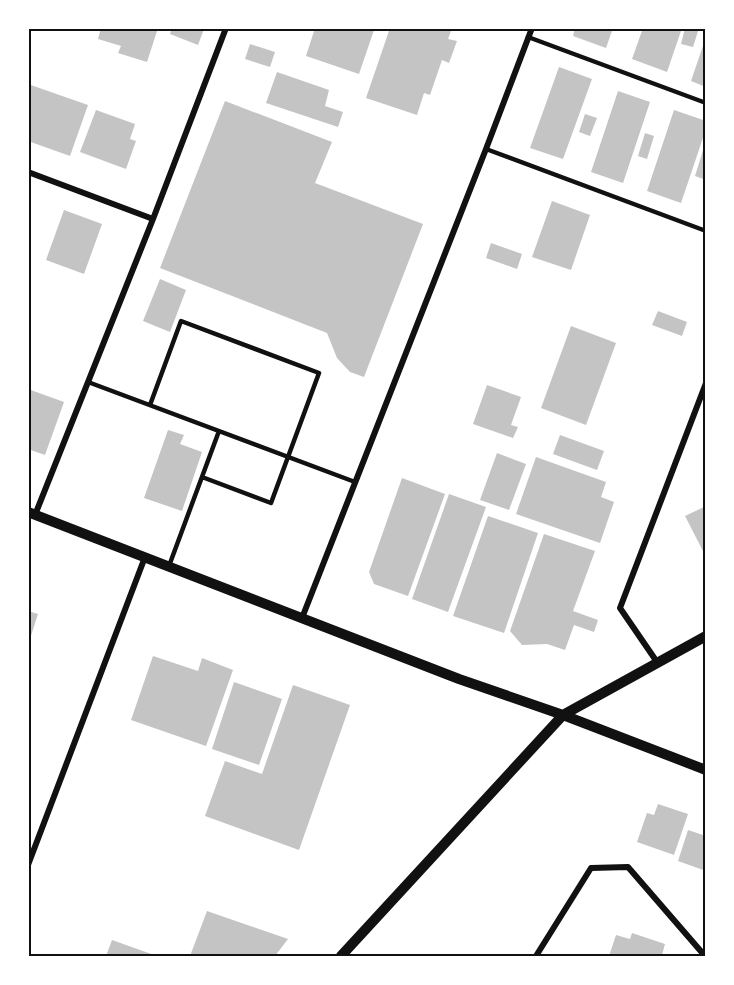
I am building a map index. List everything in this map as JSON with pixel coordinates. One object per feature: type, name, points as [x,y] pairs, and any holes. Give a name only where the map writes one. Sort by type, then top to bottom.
[{"type":"street","points":[[226,28],[88,382],[32,513],[459,679],[563,715],[705,770]]},
{"type":"street","points":[[302,618],[532,28]]},
{"type":"street","points":[[28,172],[153,219]]},
{"type":"street","points":[[657,662],[620,608],[705,383]]},
{"type":"street","points":[[28,865],[145,557]]},
{"type":"street","points":[[340,957],[563,715],[705,636]]},
{"type":"street","points":[[536,957],[591,868],[628,867],[705,957]]},
{"type":"lane","points":[[528,37],[705,103]]},
{"type":"lane","points":[[486,149],[705,231]]},
{"type":"lane","points":[[150,405],[181,321],[319,373],[271,503],[202,477]]},
{"type":"lane","points":[[88,382],[355,482]]},
{"type":"lane","points":[[169,566],[219,431]]},
{"type":"building","points":[[101,28],[158,28],[147,62],[118,53],[121,46],[98,39]]},
{"type":"building","points":[[172,28],[204,29],[198,45],[170,34]]},
{"type":"building","points":[[315,28],[369,28],[374,30],[359,74],[306,56]]},
{"type":"building","points":[[390,28],[452,28],[448,39],[457,41],[449,63],[442,60],[430,95],[424,93],[417,115],[366,98]]},
{"type":"building","points":[[575,28],[613,28],[606,48],[573,36]]},
{"type":"building","points":[[643,28],[682,28],[667,72],[632,59]]},
{"type":"building","points":[[685,28],[699,28],[693,47],[681,44]]},
{"type":"building","points":[[706,40],[706,87],[691,81]]},
{"type":"building","points":[[250,44],[275,52],[270,67],[245,59]]},
{"type":"building","points":[[559,67],[592,79],[563,159],[530,148]]},
{"type":"building","points":[[277,72],[329,90],[325,106],[343,112],[338,127],[266,103]]},
{"type":"building","points":[[28,84],[88,105],[70,156],[28,141],[28,116],[31,110],[28,109]]},
{"type":"building","points":[[618,91],[650,102],[623,183],[591,172]]},
{"type":"building","points":[[225,101],[332,142],[315,183],[423,224],[364,377],[350,372],[337,358],[327,333],[160,268]]},
{"type":"building","points":[[96,110],[135,124],[130,139],[136,141],[126,169],[80,152]]},
{"type":"building","points":[[674,110],[706,121],[706,129],[681,203],[647,191]]},
{"type":"building","points":[[585,114],[597,118],[590,136],[579,132]]},
{"type":"building","points":[[645,133],[654,136],[647,159],[638,156]]},
{"type":"building","points":[[706,144],[706,180],[695,176]]},
{"type":"building","points":[[552,201],[590,215],[571,270],[532,257]]},
{"type":"building","points":[[64,210],[102,224],[84,274],[46,260]]},
{"type":"building","points":[[491,243],[522,254],[517,269],[486,258]]},
{"type":"building","points":[[160,279],[186,290],[170,332],[143,321]]},
{"type":"building","points":[[658,311],[687,322],[682,336],[652,325]]},
{"type":"building","points":[[571,326],[616,343],[586,425],[541,408]]},
{"type":"building","points":[[487,385],[521,397],[511,425],[518,427],[513,438],[473,424]]},
{"type":"building","points":[[28,389],[64,402],[45,455],[28,449]]},
{"type":"building","points":[[168,430],[184,435],[180,444],[202,452],[182,511],[144,498]]},
{"type":"building","points":[[560,435],[604,451],[597,470],[553,454]]},
{"type":"building","points":[[497,453],[526,464],[509,510],[480,500]]},
{"type":"building","points":[[536,457],[606,482],[601,497],[614,502],[600,543],[516,514]]},
{"type":"building","points":[[402,478],[445,494],[408,596],[374,584],[369,572]]},
{"type":"building","points":[[449,494],[486,507],[448,612],[412,599]]},
{"type":"building","points":[[706,506],[706,557],[685,516]]},
{"type":"building","points":[[488,516],[538,533],[504,633],[453,616]]},
{"type":"building","points":[[544,534],[595,551],[573,611],[598,620],[594,632],[574,625],[565,650],[547,644],[522,645],[510,631]]},
{"type":"building","points":[[28,611],[38,614],[29,642],[28,642]]},
{"type":"building","points":[[153,656],[198,671],[202,658],[233,670],[206,746],[131,720]]},
{"type":"building","points":[[234,682],[282,699],[259,765],[212,749]]},
{"type":"building","points":[[293,685],[350,705],[299,850],[205,816],[225,761],[262,774]]},
{"type":"building","points":[[658,804],[688,814],[674,855],[637,842],[647,813],[654,815]]},
{"type":"building","points":[[688,830],[706,836],[706,871],[678,861]]},
{"type":"building","points":[[207,911],[288,939],[275,956],[190,956]]},
{"type":"building","points":[[632,933],[665,944],[662,955],[666,956],[609,956],[616,935],[630,939]]},
{"type":"building","points":[[112,940],[157,956],[106,956]]}]
